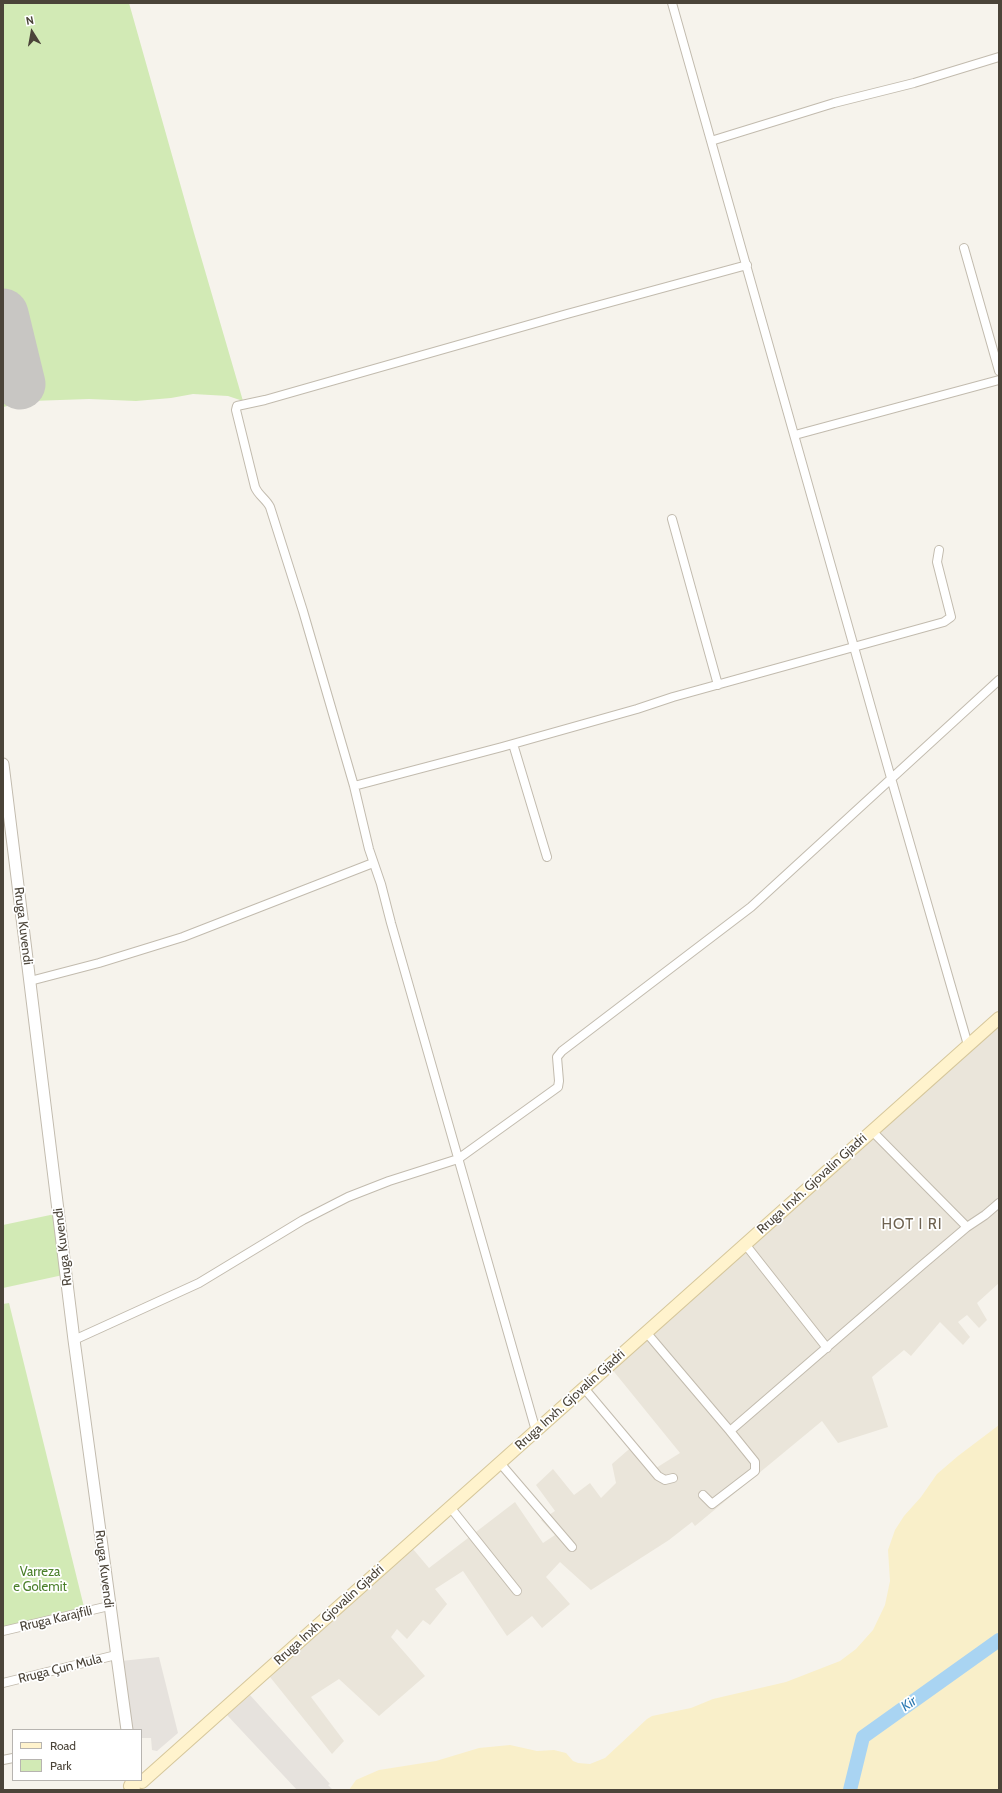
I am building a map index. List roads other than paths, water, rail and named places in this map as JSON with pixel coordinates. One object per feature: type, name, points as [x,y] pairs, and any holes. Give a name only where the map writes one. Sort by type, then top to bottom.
[{"type":"main road","name":"Rruga Inxh. Gjovalin Gjadri","points":[[142,1781],[999,1018]]},
{"type":"street","points":[[672,3],[968,1045]]},
{"type":"street","points":[[711,140],[817,108],[914,83],[999,57]]},
{"type":"street","points":[[964,248],[999,371]]},
{"type":"street","points":[[536,1431],[381,884],[373,863],[354,786],[303,611],[270,507],[268,502],[257,493],[255,487],[236,410],[237,406],[265,400],[573,312],[747,265]]},
{"type":"street","points":[[795,435],[999,380]]},
{"type":"street","points":[[672,519],[718,685]]},
{"type":"street","points":[[354,786],[513,744],[944,622],[951,617],[937,562],[939,550]]},
{"type":"street","points":[[74,1340],[199,1283],[303,1220],[348,1197],[389,1181],[458,1159],[558,1087],[557,1057],[562,1051],[751,907],[999,680]]},
{"type":"street","points":[[513,744],[547,857]]},
{"type":"street","name":"Rruga Kuvendi","points":[[3,764],[74,1340],[126,1729]]},
{"type":"street","points":[[30,981],[99,963],[183,937],[373,863]]},
{"type":"street","points":[[872,1131],[967,1227]]},
{"type":"street","points":[[730,1431],[967,1227],[999,1203]]},
{"type":"street","points":[[745,1244],[827,1348]]},
{"type":"street","points":[[646,1332],[755,1462],[755,1471],[712,1504],[703,1495]]},
{"type":"street","points":[[584,1388],[658,1476],[664,1480],[673,1478]]},
{"type":"street","points":[[500,1463],[572,1547]]},
{"type":"street","points":[[450,1507],[517,1591]]},
{"type":"street","name":"Rruga Karajfili","points":[[3,1632],[109,1606]]},
{"type":"street","name":"Rruga Çun Mula","points":[[3,1683],[116,1655]]},
{"type":"waterway","name":"Kir","points":[[850,1790],[863,1737],[999,1640]]},
{"type":"district","name":"HOT I RI","points":[[912,1225]]},
{"type":"park label","name":"Varreza e Golemit","points":[[40,1580]]}]
